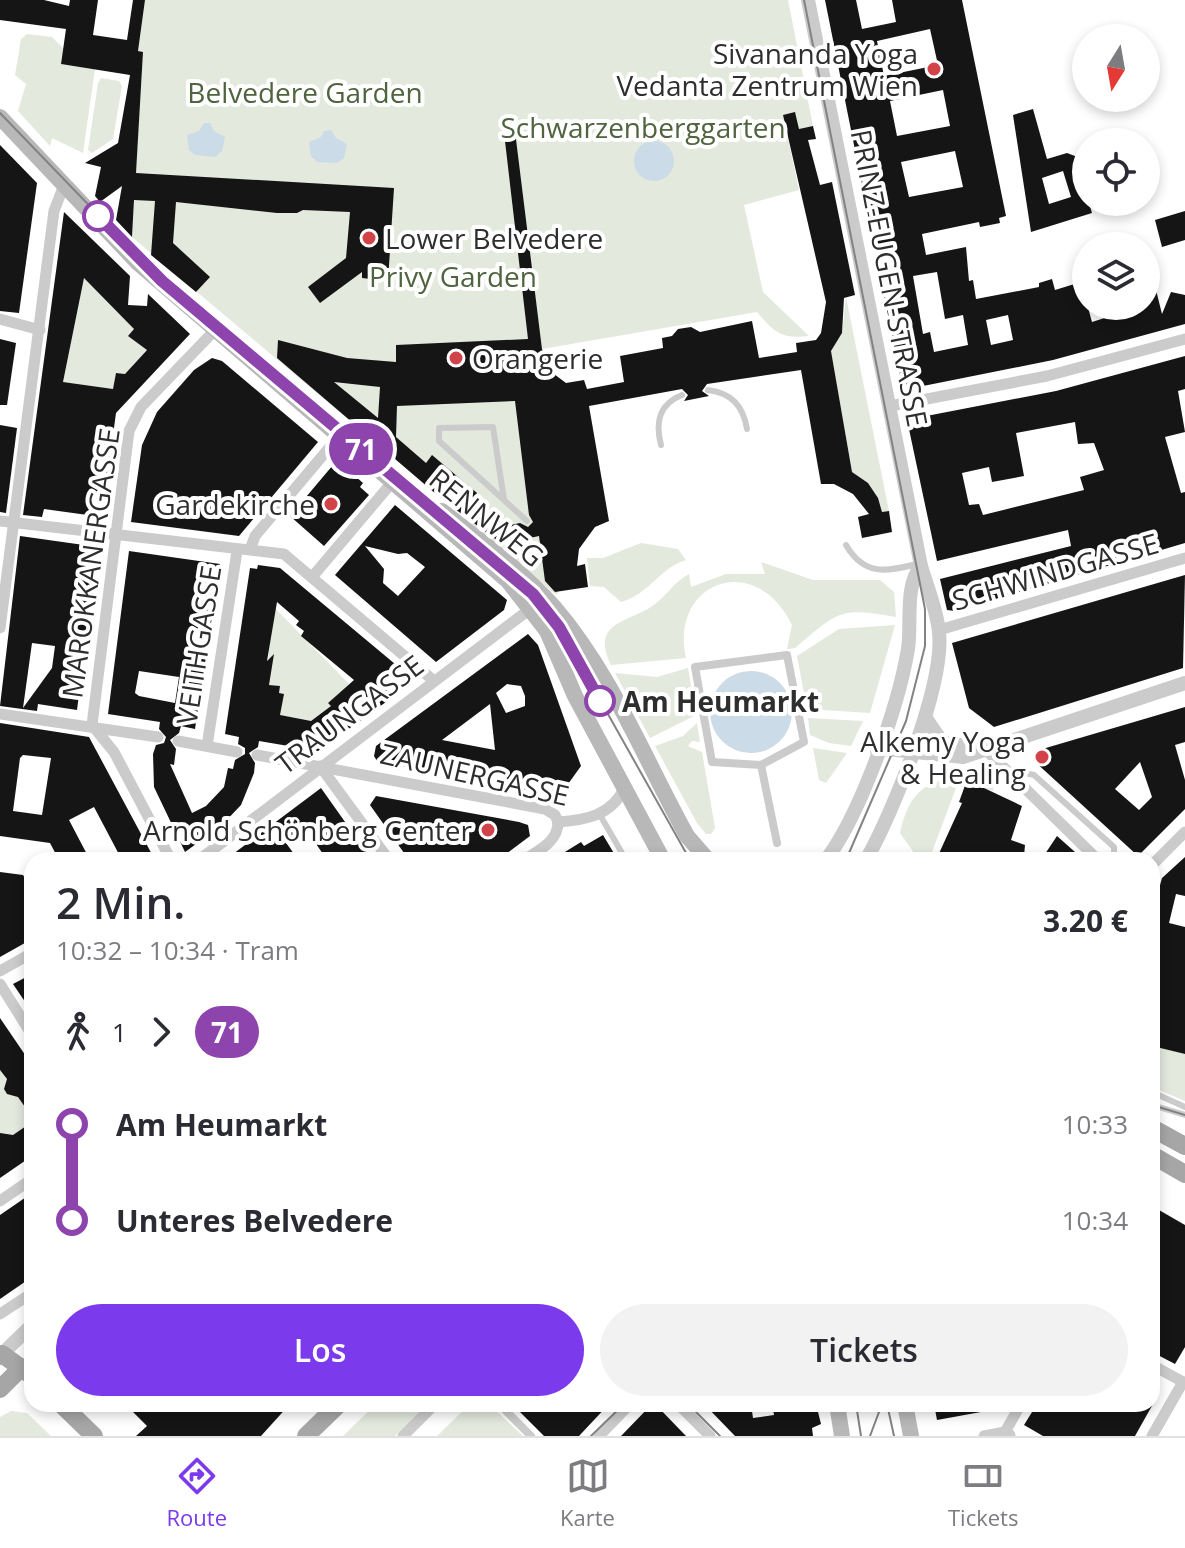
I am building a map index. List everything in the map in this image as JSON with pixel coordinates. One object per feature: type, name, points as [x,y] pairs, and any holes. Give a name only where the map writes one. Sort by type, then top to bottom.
[{"type":"main road","name":"RENNWEG","points":[[0,117],[138,263],[508,581],[547,631],[575,696],[659,852]]},
{"type":"main road","name":"RENNWEG","points":[[394,480],[425,497],[524,573],[546,598],[595,665],[687,836],[701,852]]},
{"type":"main road","points":[[1160,1132],[1185,1146]]},
{"type":"main road","points":[[1160,1163],[1185,1174]]},
{"type":"main road","points":[[1,1352],[24,1364]]},
{"type":"main road","points":[[0,1389],[24,1370]]},
{"type":"main road","points":[[69,1412],[94,1436]]},
{"type":"main road","points":[[306,1436],[331,1412]]},
{"type":"main road","points":[[838,1412],[842,1436]]},
{"type":"main road","points":[[906,1412],[911,1436]]},
{"type":"street","name":"PRINZ-EUGEN-STRASSE","points":[[808,0],[920,565],[939,630],[940,660],[925,717],[869,852]]},
{"type":"street","points":[[0,628],[5,522],[40,330],[54,211],[64,185]]},
{"type":"street","points":[[0,319],[40,330]]},
{"type":"street","name":"MAROKKANERGASSE","points":[[167,852],[114,752],[92,725],[132,422],[141,407],[215,330]]},
{"type":"street","points":[[890,406],[1047,376],[1185,339]]},
{"type":"street","name":"VEITHGASSE","points":[[251,547],[255,536],[340,435]]},
{"type":"street","points":[[313,576],[394,480]]},
{"type":"street","points":[[5,522],[237,551],[251,547],[284,554],[434,681]]},
{"type":"street","name":"VEITHGASSE","points":[[207,746],[237,551]]},
{"type":"street","name":"SCHWINDGASSE","points":[[939,630],[1185,558]]},
{"type":"street","points":[[830,852],[847,826],[877,751],[908,650],[914,579],[920,565]]},
{"type":"street","name":"TRAUNGASSE","points":[[209,852],[530,609]]},
{"type":"street","points":[[787,655],[804,742],[761,765],[712,762],[695,667],[787,655]]},
{"type":"street","points":[[877,751],[953,758],[1185,683]]},
{"type":"street","points":[[0,714],[158,737]]},
{"type":"street","points":[[925,717],[942,742],[985,749],[1011,779],[1089,852]]},
{"type":"street","points":[[178,741],[237,752]]},
{"type":"street","name":"ZAUNERGASSE","points":[[257,755],[545,809],[555,815],[558,822],[600,815],[617,804],[624,789]]},
{"type":"street","points":[[761,765],[777,843]]},
{"type":"street","points":[[320,766],[383,852]]},
{"type":"street","points":[[536,852],[558,833],[558,822]]},
{"type":"street","points":[[1160,857],[1185,832]]},
{"type":"street","points":[[0,971],[24,958]]},
{"type":"street","points":[[0,984],[24,1022]]},
{"type":"street","points":[[0,1201],[24,1184]]},
{"type":"street","points":[[0,1314],[24,1298]]},
{"type":"street","points":[[1,1352],[24,1332]]},
{"type":"street","points":[[1152,1436],[1184,1383],[1160,1370]]},
{"type":"street","points":[[403,1436],[427,1412]]},
{"type":"street","points":[[507,1412],[531,1436]]},
{"type":"street","points":[[599,1436],[622,1412]]},
{"type":"street","points":[[686,1412],[710,1436]]},
{"type":"street","points":[[984,1436],[1008,1434],[1018,1412]]},
{"type":"lane","points":[[708,390],[724,392],[736,401],[747,429]]},
{"type":"lane","points":[[661,445],[660,412],[669,400],[682,395]]},
{"type":"lane","points":[[504,500],[493,427],[439,428],[439,441],[527,521]]},
{"type":"lane","points":[[846,545],[866,568],[879,572],[920,565]]},
{"type":"lane","points":[[1011,779],[1025,773],[1034,775],[1114,847],[1114,852]]},
{"type":"lane","points":[[600,815],[621,852]]},
{"type":"lane","points":[[1160,1096],[1185,1107]]},
{"type":"lane","points":[[1160,1107],[1185,1115]]},
{"type":"green space","points":[[145,0],[788,0],[813,126],[799,129],[795,113],[783,115],[799,190],[744,205],[763,292],[809,336],[779,333],[757,312],[542,349],[514,123],[503,124],[558,594],[555,594],[132,237],[143,52],[138,51]]},
{"type":"green space","points":[[27,34],[52,37],[63,48],[61,64],[95,69],[83,153],[52,138],[50,146],[18,111],[26,84],[15,75],[21,39]]},
{"type":"green space","points":[[101,78],[119,81],[122,86],[113,139],[92,153],[88,150]]},
{"type":"green space","points":[[84,278],[135,328],[129,336],[148,348],[125,374],[116,373],[113,389],[63,382]]},
{"type":"green space","points":[[846,297],[889,511],[882,512],[872,489],[852,472],[831,351],[842,333]]},
{"type":"green space","points":[[641,543],[678,549],[686,560],[668,569],[640,593],[621,602],[604,587],[590,586],[587,558],[603,558]]},
{"type":"green space","points":[[761,562],[813,580],[880,580],[894,592],[896,617],[862,612],[841,615],[821,626],[795,648],[787,649],[792,625],[776,601],[757,587],[738,582],[719,584],[702,594],[690,610],[684,632],[686,658],[611,665],[605,639],[609,631],[655,604],[684,577],[689,574],[691,587],[726,574],[765,574]]},
{"type":"green space","points":[[271,604],[349,684],[328,703],[331,706],[311,721],[285,719],[253,705],[279,693],[280,686],[269,685]]},
{"type":"green space","points":[[895,625],[870,713],[807,709],[797,656],[839,629]]},
{"type":"green space","points":[[688,668],[696,715],[650,738],[615,673],[657,677]]},
{"type":"green space","points":[[808,718],[863,721],[851,746],[829,743],[810,735]]},
{"type":"green space","points":[[697,723],[700,742],[692,741],[688,746],[702,752],[715,828],[711,834],[706,834],[697,823],[655,746],[683,736]]},
{"type":"green space","points":[[813,748],[847,753],[826,783],[819,780]]},
{"type":"green space","points":[[985,770],[996,781],[993,791],[959,780],[932,852],[913,852],[900,833],[905,815],[920,792],[940,781]]},
{"type":"green space","points":[[1160,1048],[1185,1054],[1185,1101],[1160,1090]]},
{"type":"green space","points":[[0,1070],[8,1081],[4,1089],[7,1094],[16,1094],[24,1104],[24,1128],[10,1137],[0,1134]]},
{"type":"green space","points":[[11,1411],[27,1413],[51,1436],[0,1436],[0,1417]]},
{"type":"green space","points":[[368,1412],[419,1412],[395,1436],[343,1436]]},
{"type":"green space","points":[[462,1412],[498,1412],[523,1436],[437,1436]]},
{"type":"water","points":[[204,123],[210,123],[214,131],[225,137],[222,151],[215,157],[195,155],[189,150],[187,135],[199,131]]},
{"type":"water","points":[[331,130],[336,138],[347,144],[344,158],[337,163],[317,162],[311,156],[309,142],[321,137],[324,131]]},
{"type":"water","points":[[654,141],[668,147],[674,161],[668,175],[654,181],[640,175],[634,161],[640,147]]},
{"type":"water","points":[[751,671],[767,674],[780,683],[789,696],[792,712],[789,728],[780,741],[767,750],[751,753],[735,750],[722,741],[713,728],[710,712],[713,696],[722,683],[735,674]]},
{"type":"building","points":[[0,0],[44,0],[69,6],[70,0],[98,0],[93,35],[127,40],[133,0],[145,0],[138,51],[143,52],[136,173],[394,188],[388,281],[362,278],[362,272],[320,303],[308,287],[346,258],[350,212],[303,210],[277,213],[176,202],[173,243],[210,277],[196,292],[151,255],[155,201],[134,200],[132,237],[116,220],[122,186],[100,202],[95,196],[101,167],[85,163],[118,143],[130,75],[61,64],[66,29],[0,20]]},
{"type":"building","points":[[825,0],[856,0],[862,29],[896,22],[892,0],[962,0],[1006,216],[999,218],[1000,223],[980,227],[979,222],[922,234],[926,255],[966,247],[969,281],[973,280],[976,299],[1039,287],[1039,283],[1052,279],[1055,290],[1072,285],[1072,320],[1092,322],[1160,320],[1160,306],[1162,314],[1171,292],[1185,295],[1185,324],[1053,360],[903,390]],"holes":[[[930,29],[938,65],[884,76],[877,41]],[[943,90],[950,126],[897,136],[890,101]],[[955,151],[963,187],[909,197],[901,162]],[[937,272],[945,319],[963,315],[968,345],[934,352],[930,332],[923,334],[913,276]],[[1008,315],[1013,340],[991,345],[986,320]]]},
{"type":"building","points":[[1033,109],[1047,159],[1067,153],[1072,155],[1072,216],[1082,216],[1031,232],[1013,115]],"holes":[[[1063,171],[1071,197],[1049,204],[1042,178]]]},
{"type":"building","points":[[795,112],[799,129],[813,126],[816,139],[808,140],[820,185],[832,182],[855,295],[844,298],[842,333],[831,351],[852,472],[868,483],[878,498],[882,512],[889,511],[892,532],[862,538],[858,517],[869,514],[853,494],[834,484],[821,484],[801,370],[707,384],[702,391],[709,396],[684,401],[688,395],[682,389],[589,406],[609,521],[595,527],[579,549],[577,566],[585,564],[588,587],[555,592],[545,581],[539,536],[502,544],[443,500],[277,358],[278,340],[347,358],[396,362],[396,345],[528,339],[503,124],[514,123],[542,349],[554,374],[566,383],[584,380],[587,389],[624,382],[620,356],[663,348],[662,338],[672,336],[678,329],[691,327],[700,332],[752,321],[759,358],[797,352],[796,343],[816,340],[821,333],[826,302],[783,115]],"holes":[[[334,382],[380,387],[378,418]],[[515,401],[529,515],[533,522],[528,527],[520,523],[501,527],[471,501],[477,493],[432,455],[426,463],[396,437],[397,406]]]},
{"type":"building","points":[[0,145],[37,183],[19,313],[0,311]]},
{"type":"building","points":[[1185,211],[1185,240],[1162,247],[1155,220]]},
{"type":"building","points":[[64,212],[130,276],[128,305],[147,306],[148,294],[190,334],[116,413],[102,517],[44,509],[42,517],[23,515]],"holes":[[[84,278],[134,329],[128,336],[147,350],[125,374],[116,373],[113,389],[63,382]]]},
{"type":"building","points":[[0,339],[16,343],[7,405],[0,405]]},
{"type":"building","points":[[1185,356],[1185,389],[1178,391],[1185,432],[1165,437],[1181,493],[1185,492],[1185,543],[955,611],[947,610],[940,579],[1071,546],[1068,530],[937,561],[906,415],[916,418],[1056,391]],"holes":[[[1075,422],[1078,444],[1094,443],[1104,470],[1080,477],[1084,490],[983,515],[979,504],[969,505],[962,473],[989,467],[992,482],[1024,476],[1016,433]]]},
{"type":"building","points":[[212,358],[222,361],[318,442],[239,536],[131,522],[142,445],[157,412],[194,370]]},
{"type":"building","points":[[0,425],[17,428],[6,513],[0,512]]},
{"type":"building","name":"Gardekirche","points":[[333,465],[342,473],[346,468],[363,483],[360,487],[369,495],[324,546],[290,516]]},
{"type":"building","points":[[395,505],[507,600],[504,610],[436,662],[335,575]],"holes":[[[365,546],[398,554],[407,553],[425,567],[398,596],[383,583],[384,569]]]},
{"type":"building","points":[[20,536],[98,547],[77,710],[38,704],[37,711],[0,706]],"holes":[[[32,643],[55,646],[52,668],[23,708]]]},
{"type":"building","points":[[129,551],[220,564],[195,729],[181,726],[179,733],[170,740],[176,749],[174,765],[170,764],[192,813],[206,806],[224,787],[228,768],[233,769],[235,760],[245,754],[245,748],[238,744],[239,737],[225,734],[250,568],[257,569],[258,565],[280,568],[407,674],[410,685],[404,690],[397,689],[386,702],[318,751],[259,741],[258,747],[249,753],[255,763],[254,773],[241,805],[221,826],[185,852],[154,787],[153,754],[156,745],[164,743],[166,737],[159,729],[160,722],[108,714]],"holes":[[[277,602],[299,621],[296,625],[304,631],[301,636],[354,680],[328,703],[331,706],[311,721],[280,715],[284,694],[279,693],[280,686],[269,685],[274,654],[267,661]],[[139,671],[179,677],[175,703],[135,693]]]},
{"type":"building","points":[[1185,575],[1183,668],[994,727],[969,708],[952,643]]},
{"type":"building","points":[[528,634],[538,645],[581,766],[563,791],[555,796],[377,761],[374,756],[376,746]],"holes":[[[507,684],[521,686],[525,706],[506,713],[496,693]],[[490,704],[495,750],[442,740]]]},
{"type":"building","points":[[1185,707],[1185,742],[1175,745],[1185,780],[1185,809],[1142,852],[1134,852],[1033,760],[1039,750]],"holes":[[[1140,762],[1152,797],[1139,810],[1115,789]]]},
{"type":"building","points":[[0,723],[89,737],[151,852],[118,852],[94,807],[69,820],[86,852],[55,852],[50,843],[0,836]],"holes":[[[23,755],[51,758],[42,815],[13,811],[20,758]]]},
{"type":"building","points":[[967,780],[1022,806],[1011,840],[1025,845],[1024,852],[940,852],[962,803],[959,802]]},
{"type":"building","points":[[321,788],[366,852],[322,852],[306,829],[286,843],[293,852],[236,852]]},
{"type":"building","points":[[376,796],[519,822],[528,825],[530,836],[509,852],[403,852],[370,805]]},
{"type":"building","points":[[603,835],[613,852],[565,852],[581,842],[584,846]]},
{"type":"building","points":[[1057,836],[1075,852],[1046,852]]},
{"type":"building","points":[[1185,857],[1185,896],[1176,894],[1169,923],[1185,927],[1185,1054],[1160,1048],[1162,878]]},
{"type":"building","points":[[0,872],[23,875],[24,944],[0,957]]},
{"type":"building","points":[[24,978],[24,1000],[13,984]]},
{"type":"building","points":[[0,1018],[24,1053],[24,1106],[18,1097],[7,1094],[4,1089],[7,1079],[0,1070]]},
{"type":"building","points":[[24,1127],[24,1162],[0,1178],[0,1133],[13,1135]]},
{"type":"building","points":[[24,1198],[24,1282],[0,1299],[0,1215]]},
{"type":"building","points":[[1160,1211],[1185,1225],[1185,1347],[1175,1364],[1160,1356]]},
{"type":"building","points":[[133,1412],[283,1412],[261,1436],[136,1436],[147,1426]]},
{"type":"building","points":[[520,1412],[602,1412],[579,1436],[544,1436]]},
{"type":"building","points":[[644,1412],[663,1412],[686,1436],[621,1436]]},
{"type":"building","points":[[712,1412],[752,1412],[753,1418],[774,1415],[773,1412],[818,1412],[821,1424],[812,1428],[813,1436],[735,1436]]},
{"type":"building","points":[[936,1412],[981,1412],[937,1420]]},
{"type":"building","points":[[1032,1412],[1148,1412],[1135,1436],[1043,1436],[1024,1425]]},
{"type":"tram line","points":[[804,0],[925,609],[925,646],[906,721],[849,852]]},
{"type":"tram line","points":[[0,113],[162,281],[533,594],[559,627],[686,852]]},
{"type":"tram line","name":"71","points":[[98,216],[162,281],[533,594],[559,627],[600,701]]},
{"type":"tram line","points":[[1160,1107],[1185,1115]]},
{"type":"tram line","points":[[591,1436],[616,1412]]},
{"type":"tram line","points":[[696,1412],[720,1436]]},
{"type":"tram line","points":[[857,1412],[861,1436]]},
{"type":"tram line","points":[[870,1436],[879,1412]]},
{"type":"tram line","points":[[889,1412],[894,1436]]},
{"type":"place","name":"Sivananda Yoga Vedanta Zentrum Wien","points":[[934,69]]},
{"type":"place","name":"Lower Belvedere","points":[[369,238]]},
{"type":"place","name":"Orangerie","points":[[456,358]]},
{"type":"place","name":"Gardekirche","points":[[331,504]]},
{"type":"place","name":"Am Heumarkt","points":[[600,701]]},
{"type":"place","name":"Alkemy Yoga & Healing","points":[[1042,757]]},
{"type":"place","name":"Arnold Schönberg Center","points":[[488,830]]},
{"type":"park label","name":"Belvedere Garden","points":[[305,92]]},
{"type":"park label","name":"Schwarzenberggarten","points":[[643,127]]},
{"type":"park label","name":"Privy Garden","points":[[453,276]]}]
